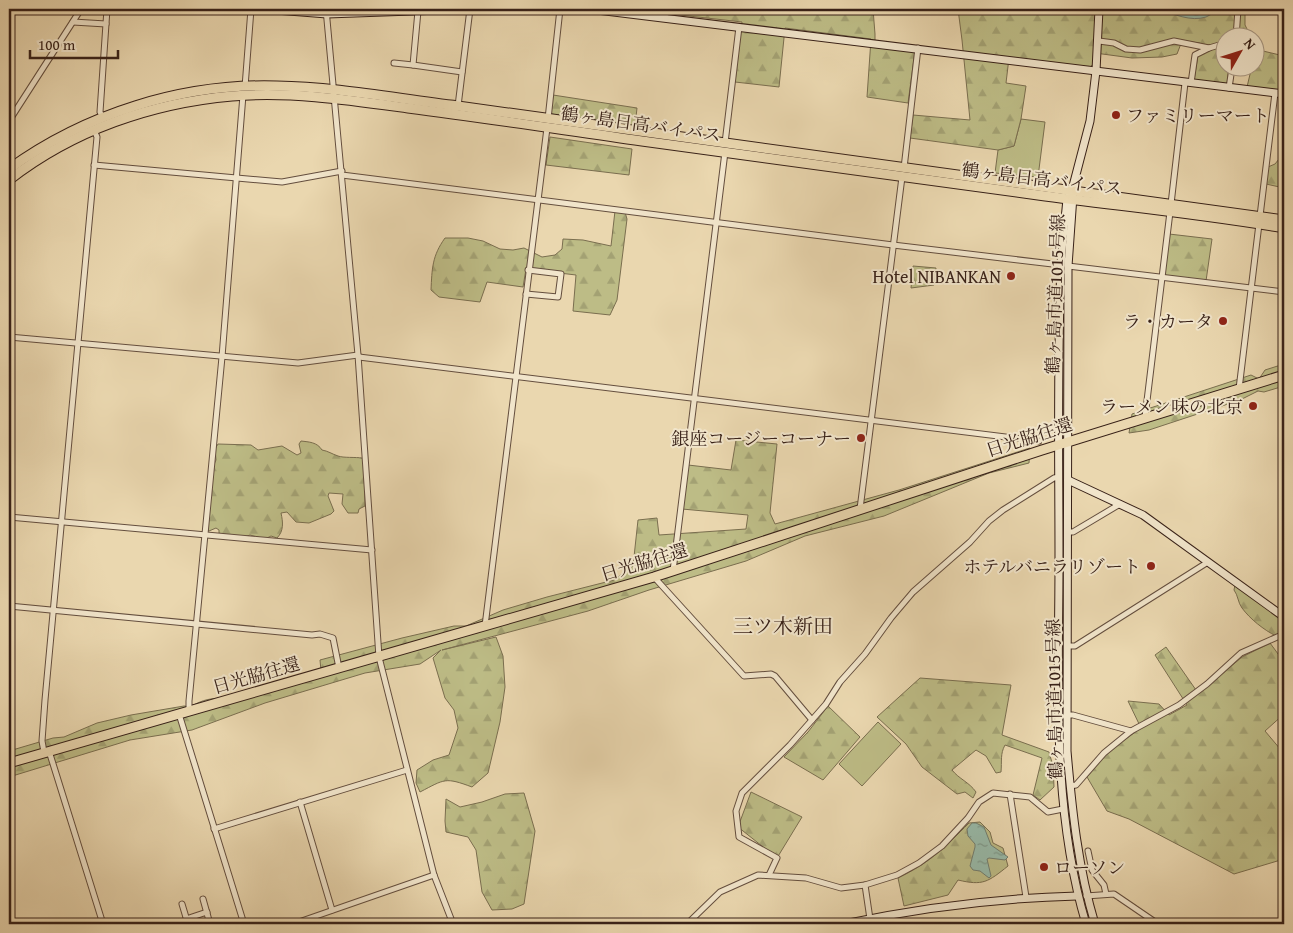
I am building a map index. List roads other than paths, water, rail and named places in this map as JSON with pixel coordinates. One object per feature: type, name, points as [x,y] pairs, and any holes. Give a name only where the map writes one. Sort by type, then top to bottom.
[{"type":"highway","name":"鶴ヶ島日高バイパス","points":[[9,180],[25,167],[94,130],[132,115],[182,102],[244,91]]},
{"type":"highway","name":"鶴ヶ島日高バイパス","points":[[9,169],[43,146],[103,118],[130,107],[182,94],[244,91],[274,94],[335,94],[458,106],[547,123]]},
{"type":"highway","name":"鶴ヶ島日高バイパス","points":[[335,94],[1071,196],[1259,220],[1284,220]]},
{"type":"highway","name":"鶴ヶ島日高バイパス","points":[[1259,220],[1284,228]]},
{"type":"highway","name":"日光脇往還","points":[[9,763],[654,577],[1062,443],[1284,374]]},
{"type":"street","points":[[9,121],[81,9]]},
{"type":"street","points":[[103,118],[100,112],[107,9]]},
{"type":"street","points":[[189,710],[188,701],[222,357],[251,9]]},
{"type":"street","points":[[263,9],[327,11],[470,9],[458,106]]},
{"type":"street","points":[[485,626],[560,9]]},
{"type":"street","points":[[589,9],[1284,94]]},
{"type":"street","points":[[662,9],[666,18]]},
{"type":"street","name":"鶴ヶ島市道1015号線","points":[[1086,924],[1078,896],[1063,809],[1059,708],[1059,477],[1062,443],[1064,266],[1071,196],[1090,121],[1096,71],[1099,9]]},
{"type":"street","points":[[1237,28],[1238,9]]},
{"type":"street","points":[[1271,9],[1284,12]]},
{"type":"street","points":[[327,11],[358,356],[378,657],[434,875],[452,924]]},
{"type":"street","points":[[413,65],[418,11]]},
{"type":"street","points":[[73,22],[106,24]]},
{"type":"street","points":[[673,571],[739,27]]},
{"type":"street","points":[[1098,41],[1114,43],[1126,49],[1140,50],[1174,41],[1209,48]]},
{"type":"street","points":[[1145,417],[1188,83],[1195,56],[1216,46]]},
{"type":"street","points":[[860,509],[918,48]]},
{"type":"street","points":[[394,63],[462,72]]},
{"type":"street","points":[[1229,88],[1230,78]]},
{"type":"street","points":[[1239,389],[1275,93]]},
{"type":"street","points":[[94,130],[98,137],[42,741],[47,751],[103,924]]},
{"type":"street","points":[[94,165],[282,182],[342,173],[537,200],[893,245],[1284,292]]},
{"type":"street","points":[[526,294],[558,297],[561,274],[528,270]]},
{"type":"street","points":[[9,337],[298,363],[358,356],[1039,441]]},
{"type":"street","name":"鶴ヶ島市道1015号線","points":[[1062,443],[1068,480],[1067,751],[1072,806],[1086,896],[1095,924]]},
{"type":"street","points":[[769,875],[777,858],[739,837],[736,811],[738,801],[746,787],[790,745],[826,704],[840,682],[865,654],[891,618],[914,592],[1003,510],[1054,478],[1059,477]]},
{"type":"street","points":[[1068,480],[1143,514],[1284,618]]},
{"type":"street","points":[[1067,532],[1073,532],[1120,504]]},
{"type":"street","points":[[9,517],[372,550]]},
{"type":"street","points":[[1067,646],[1075,646],[1208,562]]},
{"type":"street","points":[[654,577],[744,676],[771,674],[775,676],[812,720]]},
{"type":"street","points":[[9,606],[328,636],[333,638],[339,668]]},
{"type":"street","points":[[1070,786],[1076,785],[1104,753],[1130,731],[1179,705],[1207,684],[1241,654],[1284,634]]},
{"type":"street","points":[[179,713],[244,924]]},
{"type":"street","points":[[1066,714],[1130,731]]},
{"type":"street","points":[[214,829],[407,770]]},
{"type":"street","points":[[686,924],[720,892],[758,875],[806,878],[841,888],[865,885],[897,875],[919,863],[950,838],[984,798],[993,793],[1030,797],[1048,812],[1063,809]]},
{"type":"street","points":[[1010,794],[1026,897]]},
{"type":"street","points":[[300,802],[332,910]]},
{"type":"street","points":[[1088,851],[1092,870],[1104,885],[1106,894]]},
{"type":"street","points":[[293,924],[434,875]]},
{"type":"street","points":[[865,885],[870,918]]},
{"type":"street","points":[[1086,896],[1114,894],[1158,924]]},
{"type":"street","points":[[844,924],[952,904],[1026,897],[1078,896]]},
{"type":"street","points":[[203,899],[210,924]]},
{"type":"street","points":[[182,904],[187,921],[207,912]]},
{"type":"water","points":[[1159,9],[1220,9],[1206,17],[1194,19]]},
{"type":"water","points":[[972,823],[984,827],[991,845],[1008,857],[1005,860],[987,859],[991,876],[989,878],[980,871],[973,870],[970,866],[975,844],[968,836],[967,829]]},
{"type":"place","name":"ファミリーマート","points":[[1116,115]]},
{"type":"place","name":"Hotel NIBANKAN","points":[[1011,276]]},
{"type":"place","name":"ラ・カータ","points":[[1223,321]]},
{"type":"place","name":"ラーメン味の北京","points":[[1253,406]]},
{"type":"place","name":"銀座コージーコーナー","points":[[861,438]]},
{"type":"place","name":"ホテルバニラリゾート","points":[[1151,566]]},
{"type":"place","name":"ローソン","points":[[1044,867]]},
{"type":"district","name":"三ツ木新田","points":[[783,625]]}]
